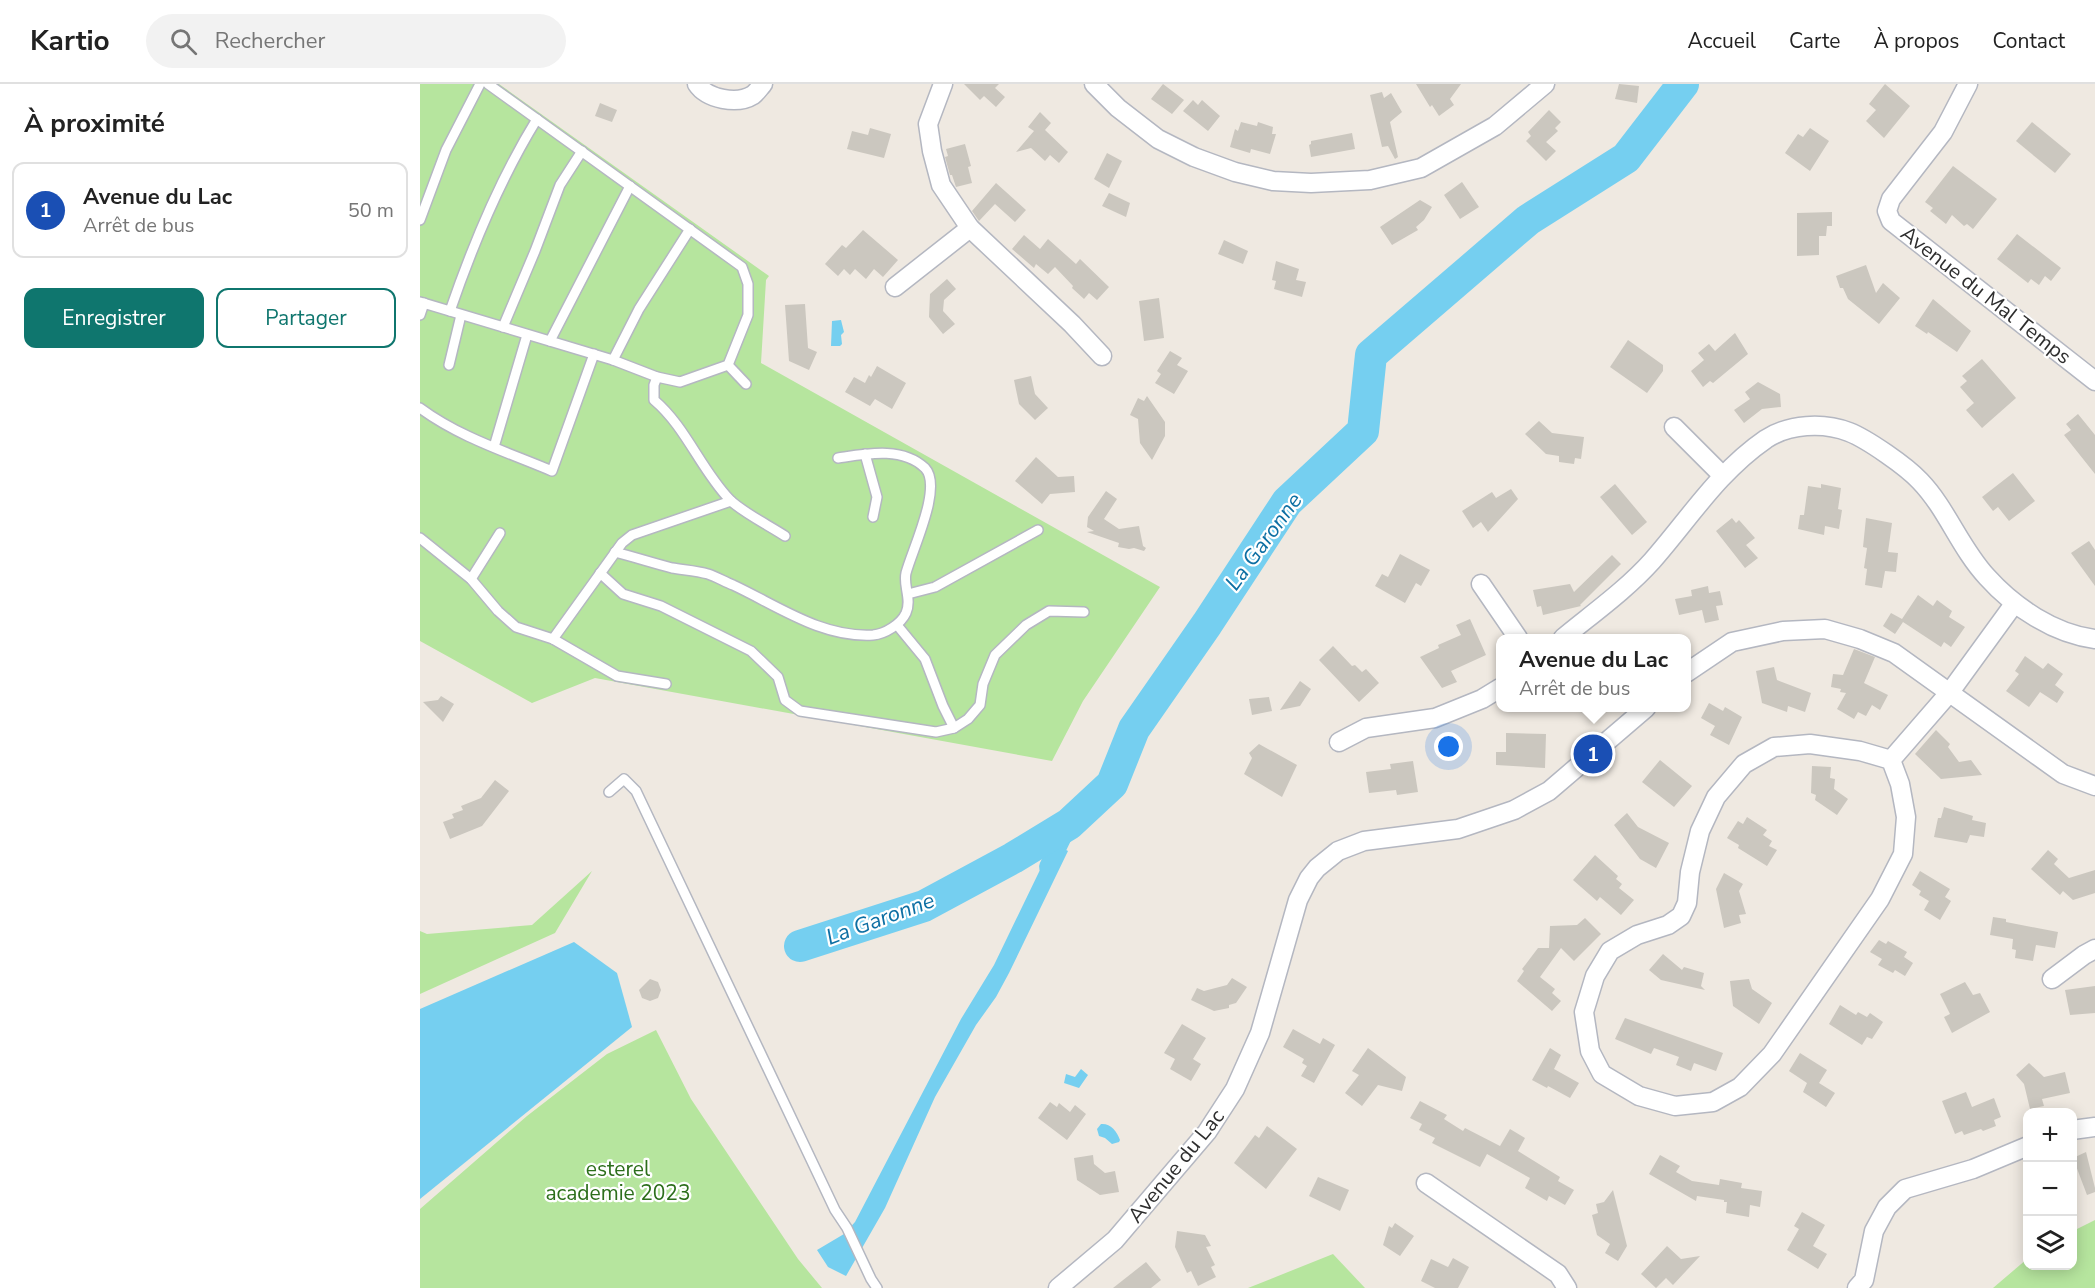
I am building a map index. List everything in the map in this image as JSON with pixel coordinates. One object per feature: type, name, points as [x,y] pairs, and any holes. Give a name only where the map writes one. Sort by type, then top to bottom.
[{"type":"street","points":[[697,84],[701,90],[720,98],[737,101],[753,95],[763,84]]},
{"type":"street","points":[[943,84],[928,124],[941,185],[970,228],[1072,324],[1102,356]]},
{"type":"street","points":[[1094,84],[1118,108],[1158,139],[1194,157],[1234,172],[1273,181],[1311,183],[1370,180],[1421,168],[1495,126],[1545,84]]},
{"type":"street","name":"Avenue du Mal Temps","points":[[1968,84],[1943,132],[1891,199],[1887,211],[1891,221],[2095,381]]},
{"type":"street","points":[[895,287],[970,228]]},
{"type":"street","points":[[1569,634],[1650,563],[1722,475],[1767,438],[1796,427],[1823,426],[1849,432],[1891,457],[1919,480],[1972,559],[1986,577],[2014,604],[2047,623],[2085,638],[2095,639]]},
{"type":"street","points":[[1674,427],[1722,475]]},
{"type":"street","points":[[1481,584],[1515,634]]},
{"type":"street","points":[[1891,760],[1950,692],[2014,604]]},
{"type":"street","points":[[1691,670],[1732,642],[1783,631],[1825,629],[1860,639],[1894,653],[2063,774],[2095,786]]},
{"type":"street","points":[[1339,742],[1366,728],[1435,718],[1482,699],[1496,690]]},
{"type":"street","name":"Avenue du Lac","points":[[1058,1288],[1114,1240],[1187,1157],[1207,1132],[1235,1089],[1263,1024],[1302,888],[1317,868],[1338,851],[1364,841],[1458,829],[1514,810],[1549,791],[1641,712]]},
{"type":"street","points":[[1810,744],[1860,750],[1891,760],[1900,783],[1906,817],[1903,854],[1880,899],[1772,1054],[1740,1086],[1713,1102],[1675,1106],[1639,1096],[1602,1074],[1590,1051],[1584,1012],[1595,976],[1610,951],[1637,935],[1668,925],[1681,916],[1687,903],[1690,872],[1700,831],[1716,797],[1744,764],[1774,747],[1810,744]]},
{"type":"street","points":[[2052,979],[2084,954],[2095,949]]},
{"type":"street","points":[[2077,1129],[2095,1127]]},
{"type":"street","points":[[1857,1288],[1864,1280],[1874,1231],[1887,1207],[1905,1189],[1973,1169],[2023,1148]]},
{"type":"street","points":[[1426,1183],[1558,1274],[1567,1288]]},
{"type":"lane","points":[[420,220],[446,150],[480,84]]},
{"type":"lane","points":[[420,315],[422,302],[613,360],[657,377],[680,382],[728,365],[748,315],[748,284],[742,267],[488,84]]},
{"type":"lane","points":[[450,311],[468,258],[487,214],[520,147],[537,119]]},
{"type":"lane","points":[[503,327],[560,186],[582,151]]},
{"type":"lane","points":[[550,341],[630,186]]},
{"type":"lane","points":[[613,360],[639,309],[690,229]]},
{"type":"lane","points":[[450,365],[460,315]]},
{"type":"lane","points":[[494,447],[527,334]]},
{"type":"lane","points":[[420,408],[438,421],[552,471],[594,354]]},
{"type":"lane","points":[[728,365],[746,384]]},
{"type":"lane","points":[[657,377],[654,385],[654,400],[669,413],[693,451],[731,501],[785,536]]},
{"type":"lane","points":[[615,552],[671,567],[709,574],[808,623],[828,630],[857,635],[877,635],[897,625],[906,613],[908,594],[906,575],[929,500],[931,480],[926,469],[915,461],[896,454],[875,452],[837,458]]},
{"type":"lane","points":[[865,454],[877,497],[873,517]]},
{"type":"lane","points":[[553,639],[615,552],[632,535],[731,501]]},
{"type":"lane","points":[[908,594],[935,587],[1038,530]]},
{"type":"lane","points":[[471,579],[500,533]]},
{"type":"lane","points":[[420,538],[471,579],[498,611],[516,627],[553,639],[617,675],[666,684]]},
{"type":"lane","points":[[600,573],[623,594],[661,606],[751,651],[778,677],[785,700],[800,711],[936,732],[954,728],[968,719],[980,705],[983,684],[995,655],[1026,625],[1049,611],[1084,612]]},
{"type":"lane","points":[[897,625],[925,659],[954,728]]},
{"type":"lane","points":[[609,792],[624,779],[636,791],[830,1200],[847,1228],[871,1279],[878,1288]]},
{"type":"green space","points":[[420,84],[499,84],[769,276],[766,280],[761,363],[1160,587],[1083,701],[1052,761],[595,678],[532,703],[420,641]]},
{"type":"green space","points":[[592,871],[555,933],[420,994],[420,931],[427,934],[532,925]]},
{"type":"green space","name":"esterel academie 2023","points":[[656,1030],[691,1099],[798,1259],[822,1288],[420,1288],[420,1209],[527,1116],[607,1054]]},
{"type":"green space","points":[[2095,1220],[2095,1288],[1993,1288],[2023,1262],[2023,1270],[2077,1270],[2077,1229]]},
{"type":"green space","points":[[1333,1254],[1365,1288],[1248,1288]]},
{"type":"water","points":[[841,320],[844,332],[841,335],[842,344],[831,346],[832,321]]},
{"type":"water","points":[[1053,843],[1068,851],[1009,973],[935,1097],[885,1208],[846,1276],[828,1267],[817,1250],[844,1234],[855,1222],[961,1019],[994,965]]},
{"type":"water","points":[[849,917],[858,942],[841,947],[802,951],[798,941],[829,924]]},
{"type":"water","points":[[574,942],[617,973],[632,1027],[420,1199],[420,1009]]},
{"type":"water","points":[[1081,1069],[1088,1075],[1079,1088],[1064,1083],[1066,1074],[1075,1077]]},
{"type":"water","points":[[1101,1124],[1113,1128],[1119,1137],[1119,1142],[1112,1144],[1099,1136],[1097,1129]]},
{"type":"building","points":[[964,84],[999,84],[995,88],[1005,97],[996,107],[984,96],[980,100]]},
{"type":"building","points":[[1163,84],[1184,100],[1172,114],[1151,99]]},
{"type":"building","points":[[1416,84],[1461,84],[1450,99],[1454,105],[1439,116],[1432,105],[1430,107]]},
{"type":"building","points":[[1619,84],[1639,86],[1637,103],[1615,99]]},
{"type":"building","points":[[1885,84],[1910,106],[1884,138],[1866,121],[1876,110],[1869,104]]},
{"type":"building","points":[[1382,92],[1384,98],[1391,93],[1402,112],[1390,122],[1398,157],[1395,159],[1388,146],[1382,147],[1370,95]]},
{"type":"building","points":[[1193,100],[1198,105],[1202,100],[1220,116],[1208,131],[1183,111]]},
{"type":"building","points":[[600,103],[617,110],[612,122],[595,116]]},
{"type":"building","points":[[1549,110],[1561,122],[1555,128],[1558,131],[1546,142],[1556,151],[1546,161],[1526,141],[1531,136],[1528,132]]},
{"type":"building","points":[[1040,112],[1051,123],[1045,130],[1068,152],[1059,163],[1050,155],[1045,161],[1031,148],[1016,152],[1034,131],[1028,127]]},
{"type":"building","points":[[1241,122],[1257,126],[1258,122],[1273,127],[1272,134],[1276,134],[1270,154],[1251,149],[1250,153],[1230,147],[1235,129],[1238,131]]},
{"type":"building","points":[[2032,122],[2071,154],[2055,173],[2016,141]]},
{"type":"building","points":[[870,128],[891,134],[884,158],[847,149],[852,131],[868,135]]},
{"type":"building","points":[[1810,128],[1829,141],[1810,171],[1785,153],[1798,134],[1803,137]]},
{"type":"building","points":[[1352,133],[1355,149],[1311,157],[1309,145],[1311,141]]},
{"type":"building","points":[[965,144],[971,166],[968,167],[972,183],[956,187],[945,157],[948,156],[946,149]]},
{"type":"building","points":[[1107,153],[1122,161],[1109,188],[1094,179]]},
{"type":"building","points":[[1953,166],[1997,199],[1973,229],[1967,224],[1964,226],[1952,215],[1946,224],[1930,211],[1933,208],[1925,202]]},
{"type":"building","points":[[1462,182],[1479,207],[1460,219],[1444,195]]},
{"type":"building","points":[[996,183],[1026,210],[1015,222],[995,204],[979,221],[972,211]]},
{"type":"building","points":[[1109,193],[1130,203],[1126,217],[1102,206]]},
{"type":"building","points":[[1420,200],[1432,207],[1424,220],[1416,227],[1418,230],[1392,245],[1380,227]]},
{"type":"building","points":[[1832,212],[1832,226],[1827,226],[1826,236],[1819,236],[1819,255],[1797,256],[1797,213]]},
{"type":"building","points":[[863,230],[898,260],[883,277],[874,269],[866,279],[855,269],[850,275],[844,269],[838,276],[825,264],[842,245],[846,248]]},
{"type":"building","points":[[2017,234],[2061,268],[2051,281],[2045,276],[2039,285],[2031,279],[2028,283],[1997,259]]},
{"type":"building","points":[[1024,235],[1040,249],[1048,239],[1076,264],[1080,259],[1109,287],[1097,300],[1089,293],[1084,299],[1055,267],[1048,274],[1036,264],[1034,268],[1012,249]]},
{"type":"building","points":[[1224,240],[1248,251],[1243,264],[1218,254]]},
{"type":"building","points":[[1276,261],[1299,269],[1296,280],[1306,282],[1302,297],[1274,289],[1276,281],[1272,280]]},
{"type":"building","points":[[1866,265],[1876,293],[1883,283],[1900,298],[1879,324],[1848,299],[1843,288],[1840,288],[1836,276]]},
{"type":"building","points":[[947,279],[956,289],[944,300],[943,311],[955,324],[943,334],[929,317],[930,294]]},
{"type":"building","points":[[1159,298],[1164,338],[1144,341],[1139,301]]},
{"type":"building","points":[[1933,299],[1971,331],[1957,352],[1915,326]]},
{"type":"building","points":[[805,304],[808,348],[817,352],[809,370],[789,361],[785,305]]},
{"type":"building","points":[[1735,333],[1748,354],[1713,383],[1710,381],[1703,387],[1691,371],[1704,360],[1698,353],[1709,344],[1715,351]]},
{"type":"building","points":[[1628,340],[1663,365],[1663,371],[1647,393],[1610,367]]},
{"type":"building","points":[[1170,351],[1182,358],[1177,365],[1188,371],[1174,394],[1155,383],[1161,374],[1157,371]]},
{"type":"building","points":[[1982,359],[2016,398],[1982,428],[1966,410],[1974,403],[1960,387],[1967,381],[1962,376]]},
{"type":"building","points":[[877,366],[906,383],[892,409],[875,399],[870,406],[845,392],[854,377],[865,383]]},
{"type":"building","points":[[1031,376],[1035,394],[1048,408],[1035,420],[1019,404],[1014,380]]},
{"type":"building","points":[[1758,382],[1780,394],[1781,407],[1762,409],[1744,423],[1734,410],[1750,399],[1745,392]]},
{"type":"building","points":[[1147,396],[1165,422],[1165,436],[1152,460],[1140,443],[1138,419],[1130,415],[1138,398],[1144,401]]},
{"type":"building","points":[[2078,414],[2095,435],[2095,474],[2064,435],[2071,430],[2066,424]]},
{"type":"building","points":[[1539,421],[1552,433],[1584,437],[1581,459],[1575,458],[1574,464],[1559,462],[1559,456],[1546,454],[1525,434]]},
{"type":"building","points":[[1036,457],[1058,477],[1074,476],[1075,492],[1050,494],[1042,504],[1015,481]]},
{"type":"building","points":[[2013,473],[2035,501],[2009,521],[1998,507],[1993,511],[1982,497]]},
{"type":"building","points":[[1615,484],[1647,522],[1632,535],[1600,497]]},
{"type":"building","points":[[1821,484],[1841,488],[1838,509],[1842,510],[1839,529],[1825,526],[1824,535],[1798,529],[1800,515],[1804,515],[1808,486],[1821,488]]},
{"type":"building","points":[[1511,489],[1518,499],[1488,532],[1481,522],[1473,528],[1462,511],[1492,492],[1496,498]]},
{"type":"building","points":[[1106,491],[1117,499],[1104,519],[1119,529],[1139,526],[1143,546],[1146,548],[1144,551],[1118,547],[1119,543],[1087,532],[1094,531],[1087,527],[1088,517]]},
{"type":"building","points":[[1732,518],[1736,523],[1739,520],[1755,538],[1746,545],[1758,558],[1745,568],[1716,531]]},
{"type":"building","points":[[1866,518],[1892,523],[1888,552],[1898,553],[1896,572],[1885,571],[1882,588],[1865,585],[1867,569],[1864,568],[1867,548],[1863,547]]},
{"type":"building","points":[[2089,541],[2095,550],[2095,586],[2071,553]]},
{"type":"building","points":[[1400,554],[1430,570],[1421,586],[1416,583],[1405,603],[1375,586],[1382,574],[1388,577]]},
{"type":"building","points":[[1612,555],[1621,564],[1581,606],[1543,615],[1541,606],[1537,607],[1533,590],[1570,584],[1574,592]]},
{"type":"building","points":[[1708,586],[1709,593],[1720,591],[1723,605],[1716,606],[1719,620],[1705,623],[1702,610],[1679,615],[1675,599],[1692,596],[1691,590]]},
{"type":"building","points":[[1918,595],[1933,606],[1937,600],[1952,611],[1949,617],[1965,627],[1951,647],[1944,642],[1941,647],[1903,622],[1895,634],[1883,626],[1891,613],[1902,619]]},
{"type":"building","points":[[1470,619],[1486,655],[1451,671],[1457,682],[1442,688],[1420,657],[1439,648],[1438,645],[1461,635],[1456,625]]},
{"type":"building","points":[[1333,646],[1352,666],[1355,665],[1362,672],[1366,669],[1379,683],[1359,702],[1319,660]]},
{"type":"building","points":[[1854,649],[1875,657],[1864,683],[1888,695],[1880,710],[1872,705],[1866,716],[1858,712],[1854,719],[1837,709],[1846,693],[1840,692],[1841,689],[1831,687],[1833,674],[1843,675]]},
{"type":"building","points":[[2025,656],[2043,669],[2048,663],[2063,674],[2055,685],[2064,692],[2057,703],[2040,692],[2029,707],[2006,691],[2019,674],[2015,671]]},
{"type":"building","points":[[1774,667],[1777,680],[1811,693],[1805,712],[1788,706],[1787,712],[1762,703],[1756,671]]},
{"type":"building","points":[[1300,681],[1311,689],[1300,706],[1280,710]]},
{"type":"building","points":[[441,696],[454,704],[443,722],[423,702],[438,700]]},
{"type":"building","points":[[1269,697],[1272,711],[1252,715],[1249,699]]},
{"type":"building","points":[[1709,703],[1723,711],[1725,707],[1742,717],[1729,745],[1710,735],[1715,726],[1701,718]]},
{"type":"building","points":[[1936,730],[1950,744],[1948,747],[1959,762],[1971,760],[1982,775],[1941,779],[1915,754]]},
{"type":"building","points":[[1506,733],[1546,734],[1545,768],[1496,765],[1496,752],[1506,752]]},
{"type":"building","points":[[1259,744],[1297,765],[1282,797],[1244,774],[1252,758],[1249,753]]},
{"type":"building","points":[[1660,760],[1692,786],[1674,807],[1642,782]]},
{"type":"building","points":[[1413,761],[1418,792],[1397,795],[1396,790],[1369,793],[1366,772],[1391,769],[1390,764]]},
{"type":"building","points":[[1812,766],[1831,767],[1830,778],[1835,779],[1834,789],[1848,799],[1837,815],[1815,800],[1816,795],[1811,793]]},
{"type":"building","points":[[495,780],[509,791],[482,826],[450,839],[443,822],[454,818],[452,814],[463,810],[461,806],[481,798]]},
{"type":"building","points":[[1944,807],[1973,816],[1972,820],[1986,823],[1984,837],[1970,835],[1967,843],[1934,837],[1938,818],[1941,818]]},
{"type":"building","points":[[1627,813],[1638,827],[1669,843],[1656,868],[1640,859],[1614,825]]},
{"type":"building","points":[[1747,817],[1767,830],[1763,835],[1772,841],[1769,846],[1777,850],[1767,866],[1738,848],[1739,845],[1727,838],[1738,821],[1743,824]]},
{"type":"building","points":[[2048,850],[2058,859],[2054,864],[2069,878],[2095,870],[2095,893],[2073,900],[2063,891],[2060,895],[2031,869]]},
{"type":"building","points":[[1595,855],[1618,876],[1616,879],[1622,884],[1619,888],[1634,900],[1621,915],[1600,897],[1597,901],[1573,880]]},
{"type":"building","points":[[1920,871],[1950,889],[1945,897],[1951,901],[1940,920],[1924,910],[1929,901],[1919,895],[1921,891],[1912,885]]},
{"type":"building","points":[[1724,873],[1743,884],[1739,891],[1746,914],[1739,915],[1741,923],[1724,928],[1716,889]]},
{"type":"building","points":[[1993,917],[2006,919],[2006,922],[2058,932],[2055,948],[2036,945],[2033,961],[2015,958],[2016,950],[2012,949],[2013,939],[1990,935]]},
{"type":"building","points":[[1585,918],[1601,934],[1574,961],[1561,948],[1540,977],[1555,989],[1552,993],[1561,1001],[1552,1011],[1517,981],[1524,971],[1522,969],[1538,948],[1549,948],[1550,926],[1577,925]]},
{"type":"building","points":[[1879,940],[1886,944],[1888,941],[1907,952],[1904,957],[1913,963],[1905,976],[1878,965],[1882,959],[1870,952]]},
{"type":"building","points":[[1663,954],[1682,970],[1684,967],[1704,973],[1701,986],[1705,990],[1661,980],[1649,970]]},
{"type":"building","points":[[1232,978],[1247,987],[1236,1003],[1229,1005],[1229,1008],[1214,1011],[1191,1000],[1197,988],[1204,991],[1227,985]]},
{"type":"building","points":[[650,979],[658,982],[661,990],[658,998],[650,1001],[642,998],[639,990]]},
{"type":"building","points":[[1749,979],[1752,989],[1772,1003],[1759,1024],[1733,1006],[1730,981]]},
{"type":"building","points":[[1965,982],[1973,995],[1980,993],[1990,1012],[1952,1033],[1944,1017],[1950,1014],[1940,994]]},
{"type":"building","points":[[2095,986],[2095,1013],[2070,1015],[2065,990]]},
{"type":"building","points":[[1840,1005],[1856,1015],[1858,1012],[1867,1017],[1870,1013],[1883,1022],[1872,1039],[1867,1037],[1862,1045],[1829,1024]]},
{"type":"building","points":[[1625,1018],[1723,1053],[1716,1071],[1694,1063],[1691,1071],[1676,1065],[1679,1057],[1654,1048],[1651,1054],[1615,1039]]},
{"type":"building","points":[[1182,1024],[1206,1038],[1193,1059],[1201,1064],[1191,1081],[1170,1069],[1175,1059],[1164,1053]]},
{"type":"building","points":[[1293,1029],[1320,1044],[1323,1038],[1335,1045],[1314,1083],[1301,1076],[1307,1066],[1302,1063],[1304,1059],[1283,1047]]},
{"type":"building","points":[[1368,1048],[1406,1077],[1402,1091],[1378,1085],[1362,1106],[1345,1093],[1359,1075],[1352,1071]]},
{"type":"building","points":[[1550,1048],[1561,1055],[1554,1069],[1579,1083],[1570,1098],[1532,1080]]},
{"type":"building","points":[[1800,1053],[1827,1070],[1819,1083],[1835,1093],[1826,1107],[1803,1092],[1807,1083],[1789,1071]]},
{"type":"building","points":[[2029,1063],[2044,1077],[2065,1072],[2070,1093],[2042,1099],[2044,1106],[2030,1108],[2024,1084],[2016,1075]]},
{"type":"building","points":[[1966,1092],[1972,1107],[1994,1098],[2001,1117],[1994,1120],[1996,1126],[1964,1135],[1962,1131],[1955,1134],[1942,1101]]},
{"type":"building","points":[[1420,1101],[1447,1115],[1444,1119],[1463,1131],[1465,1128],[1500,1146],[1510,1129],[1525,1138],[1518,1151],[1560,1177],[1558,1181],[1574,1190],[1565,1205],[1549,1196],[1547,1201],[1525,1188],[1530,1178],[1487,1154],[1480,1167],[1432,1143],[1435,1138],[1419,1130],[1422,1124],[1410,1118]]},
{"type":"building","points":[[1050,1102],[1057,1107],[1059,1103],[1070,1112],[1075,1105],[1086,1114],[1067,1140],[1038,1118]]},
{"type":"building","points":[[1267,1126],[1297,1149],[1266,1189],[1234,1163],[1255,1135],[1259,1138]]},
{"type":"building","points":[[2086,1152],[2095,1188],[2095,1192],[2087,1195],[2077,1169],[2077,1156]]},
{"type":"building","points":[[1093,1155],[1094,1164],[1105,1173],[1115,1171],[1119,1192],[1100,1195],[1077,1180],[1074,1158]]},
{"type":"building","points":[[1660,1155],[1680,1166],[1676,1172],[1692,1181],[1719,1185],[1720,1179],[1742,1183],[1741,1188],[1762,1191],[1760,1207],[1750,1205],[1749,1217],[1726,1213],[1727,1202],[1724,1200],[1697,1196],[1696,1201],[1649,1174]]},
{"type":"building","points":[[1318,1177],[1349,1190],[1340,1211],[1309,1196]]},
{"type":"building","points":[[1613,1190],[1627,1246],[1618,1261],[1605,1253],[1610,1244],[1597,1235],[1592,1215],[1598,1213],[1596,1204],[1604,1202]]},
{"type":"building","points":[[1802,1212],[1825,1225],[1813,1246],[1827,1254],[1818,1269],[1787,1250],[1799,1229],[1794,1226]]},
{"type":"building","points":[[1395,1223],[1414,1236],[1400,1256],[1383,1245],[1389,1226],[1392,1228]]},
{"type":"building","points":[[1177,1231],[1205,1235],[1211,1246],[1206,1247],[1215,1265],[1211,1267],[1216,1277],[1198,1286],[1191,1271],[1187,1273],[1175,1247]]},
{"type":"building","points":[[1667,1246],[1681,1259],[1700,1256],[1673,1285],[1666,1278],[1656,1288],[1641,1274]]},
{"type":"building","points":[[1453,1258],[1469,1267],[1458,1288],[1435,1288],[1421,1281],[1431,1259],[1448,1267]]},
{"type":"building","points":[[1146,1262],[1161,1280],[1151,1288],[1113,1288]]},
{"type":"waterway","name":"La Garonne","points":[[800,946],[924,906],[1013,858],[1069,824],[1112,784],[1134,729],[1207,624],[1287,502],[1363,431],[1371,355],[1528,220],[1626,158],[1683,84]]},
{"type":"waterway","points":[[1048,867],[1069,824]]},
{"type":"place","name":"Avenue du Lac","points":[[1593,754]]}]
